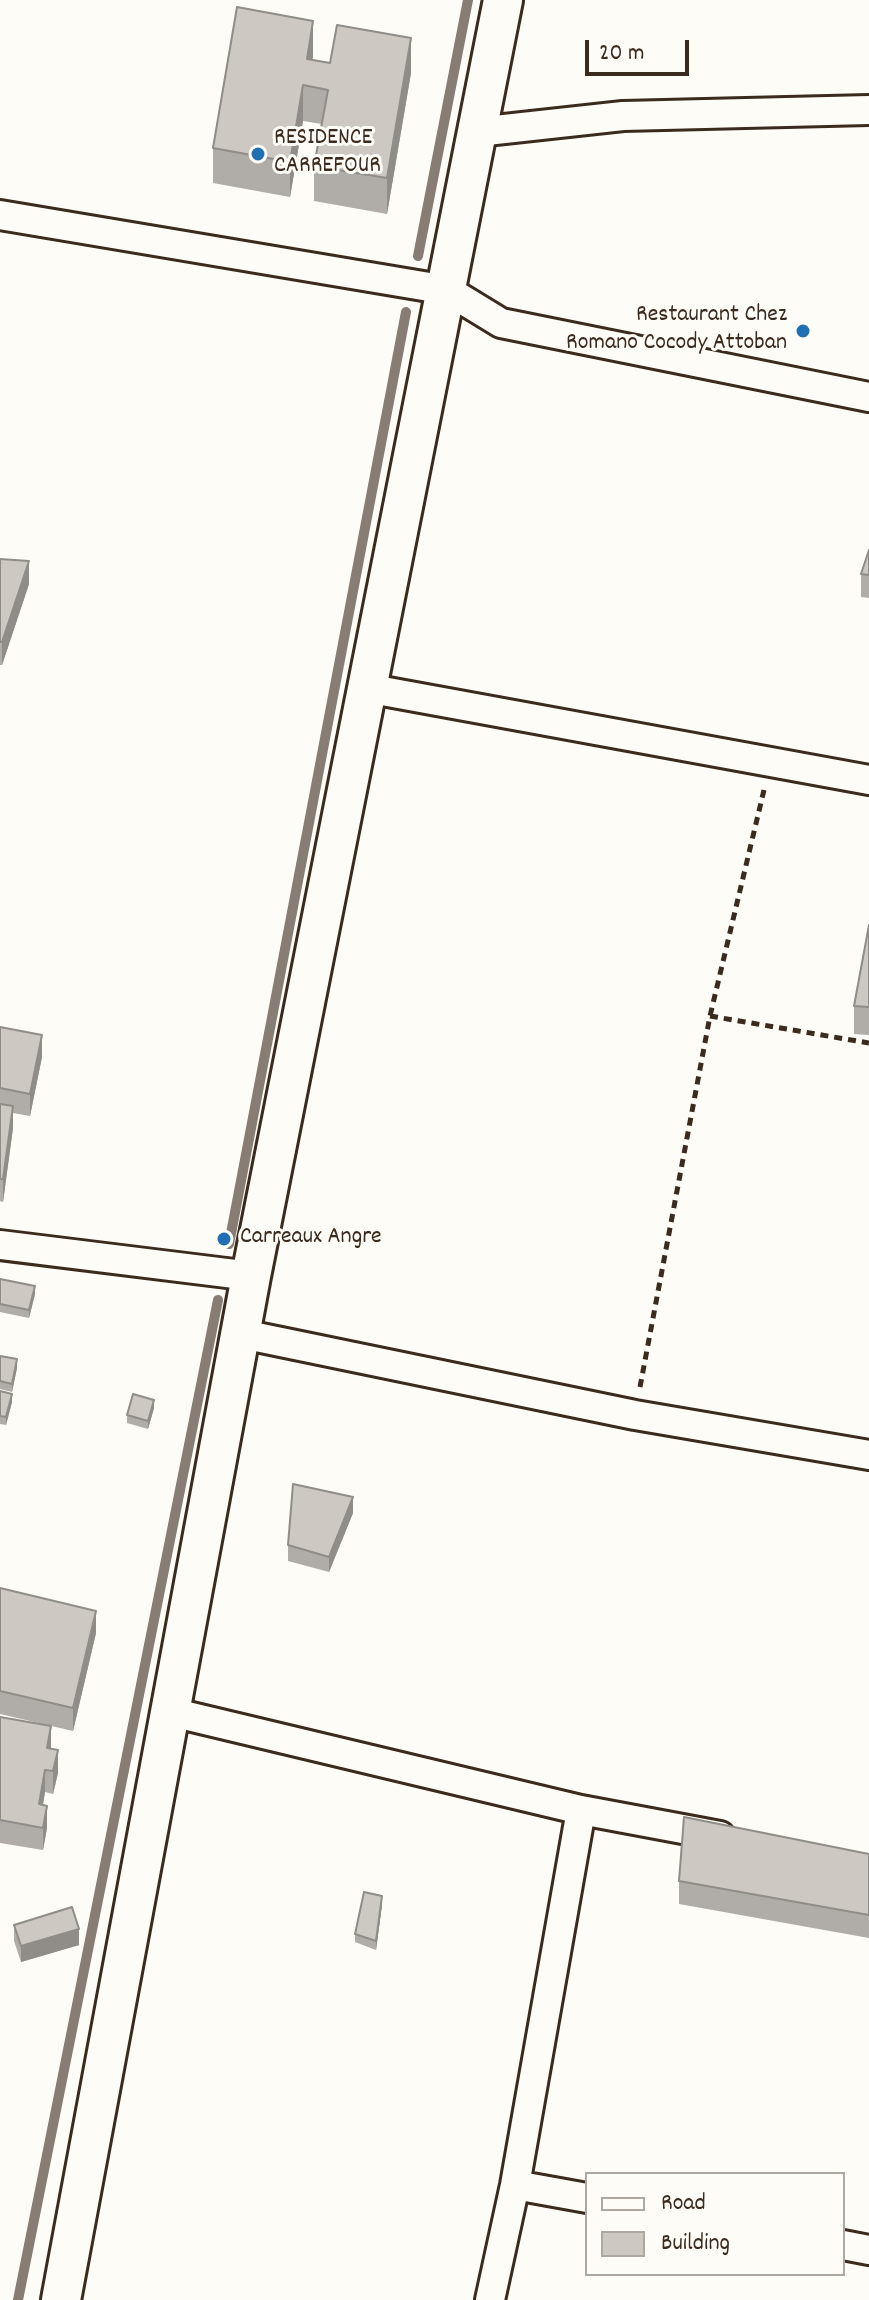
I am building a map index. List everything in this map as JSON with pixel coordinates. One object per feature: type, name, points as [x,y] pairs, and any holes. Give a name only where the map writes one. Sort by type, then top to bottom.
[{"type":"street","points":[[61,2300],[251,1276],[503,0]]},
{"type":"street","points":[[477,132],[623,116],[869,110]]},
{"type":"street","points":[[0,215],[447,290],[501,323],[869,397]]},
{"type":"street","points":[[366,688],[869,780]]},
{"type":"street","points":[[0,1245],[251,1276]]},
{"type":"street","points":[[242,1334],[635,1415],[869,1455]]},
{"type":"street","points":[[171,1712],[581,1810],[748,1841]]},
{"type":"street","points":[[490,2300],[515,2185],[581,1810]]},
{"type":"street","points":[[515,2185],[585,2198]]},
{"type":"street","points":[[845,2245],[869,2250]]},
{"type":"path","points":[[635,1415],[710,1016],[770,761]]},
{"type":"path","points":[[710,1016],[869,1043]]},
{"type":"building","name":"RESIDENCE CARREFOUR","points":[[237,7],[313,21],[307,59],[330,63],[337,25],[411,38],[387,178],[314,166],[328,90],[303,85],[290,162],[213,148]]},
{"type":"building","points":[[869,550],[869,575],[861,574]]},
{"type":"building","points":[[0,559],[29,561],[2,642],[0,642]]},
{"type":"building","points":[[869,925],[869,1007],[854,1006]]},
{"type":"building","points":[[0,1027],[42,1035],[30,1094],[0,1088]]},
{"type":"building","points":[[0,1104],[13,1106],[3,1179],[0,1179]]},
{"type":"building","points":[[0,1279],[35,1286],[29,1310],[0,1304]]},
{"type":"building","points":[[0,1356],[17,1359],[12,1384],[0,1381]]},
{"type":"building","points":[[0,1391],[12,1394],[6,1417],[0,1416]]},
{"type":"building","points":[[133,1394],[154,1400],[148,1421],[127,1415]]},
{"type":"building","points":[[293,1484],[353,1497],[329,1557],[288,1545]]},
{"type":"building","points":[[0,1588],[96,1611],[73,1708],[0,1691]]},
{"type":"building","points":[[0,1717],[51,1726],[47,1748],[58,1750],[53,1771],[45,1770],[39,1804],[47,1806],[43,1828],[0,1820]]},
{"type":"building","points":[[684,1817],[869,1854],[869,1915],[679,1881]]},
{"type":"building","points":[[364,1892],[382,1896],[376,1941],[355,1934]]},
{"type":"building","points":[[72,1907],[79,1929],[21,1946],[14,1925]]},
{"type":"waterway","points":[[418,256],[468,0]]},
{"type":"waterway","points":[[229,1244],[406,312]]},
{"type":"waterway","points":[[18,2300],[218,1300]]},
{"type":"place","name":"RESIDENCE CARREFOUR","points":[[258,154]]},
{"type":"place","name":"Restaurant Chez Romano Cocody Attoban","points":[[803,331]]},
{"type":"place","name":"Carreaux Angre","points":[[224,1239]]}]
